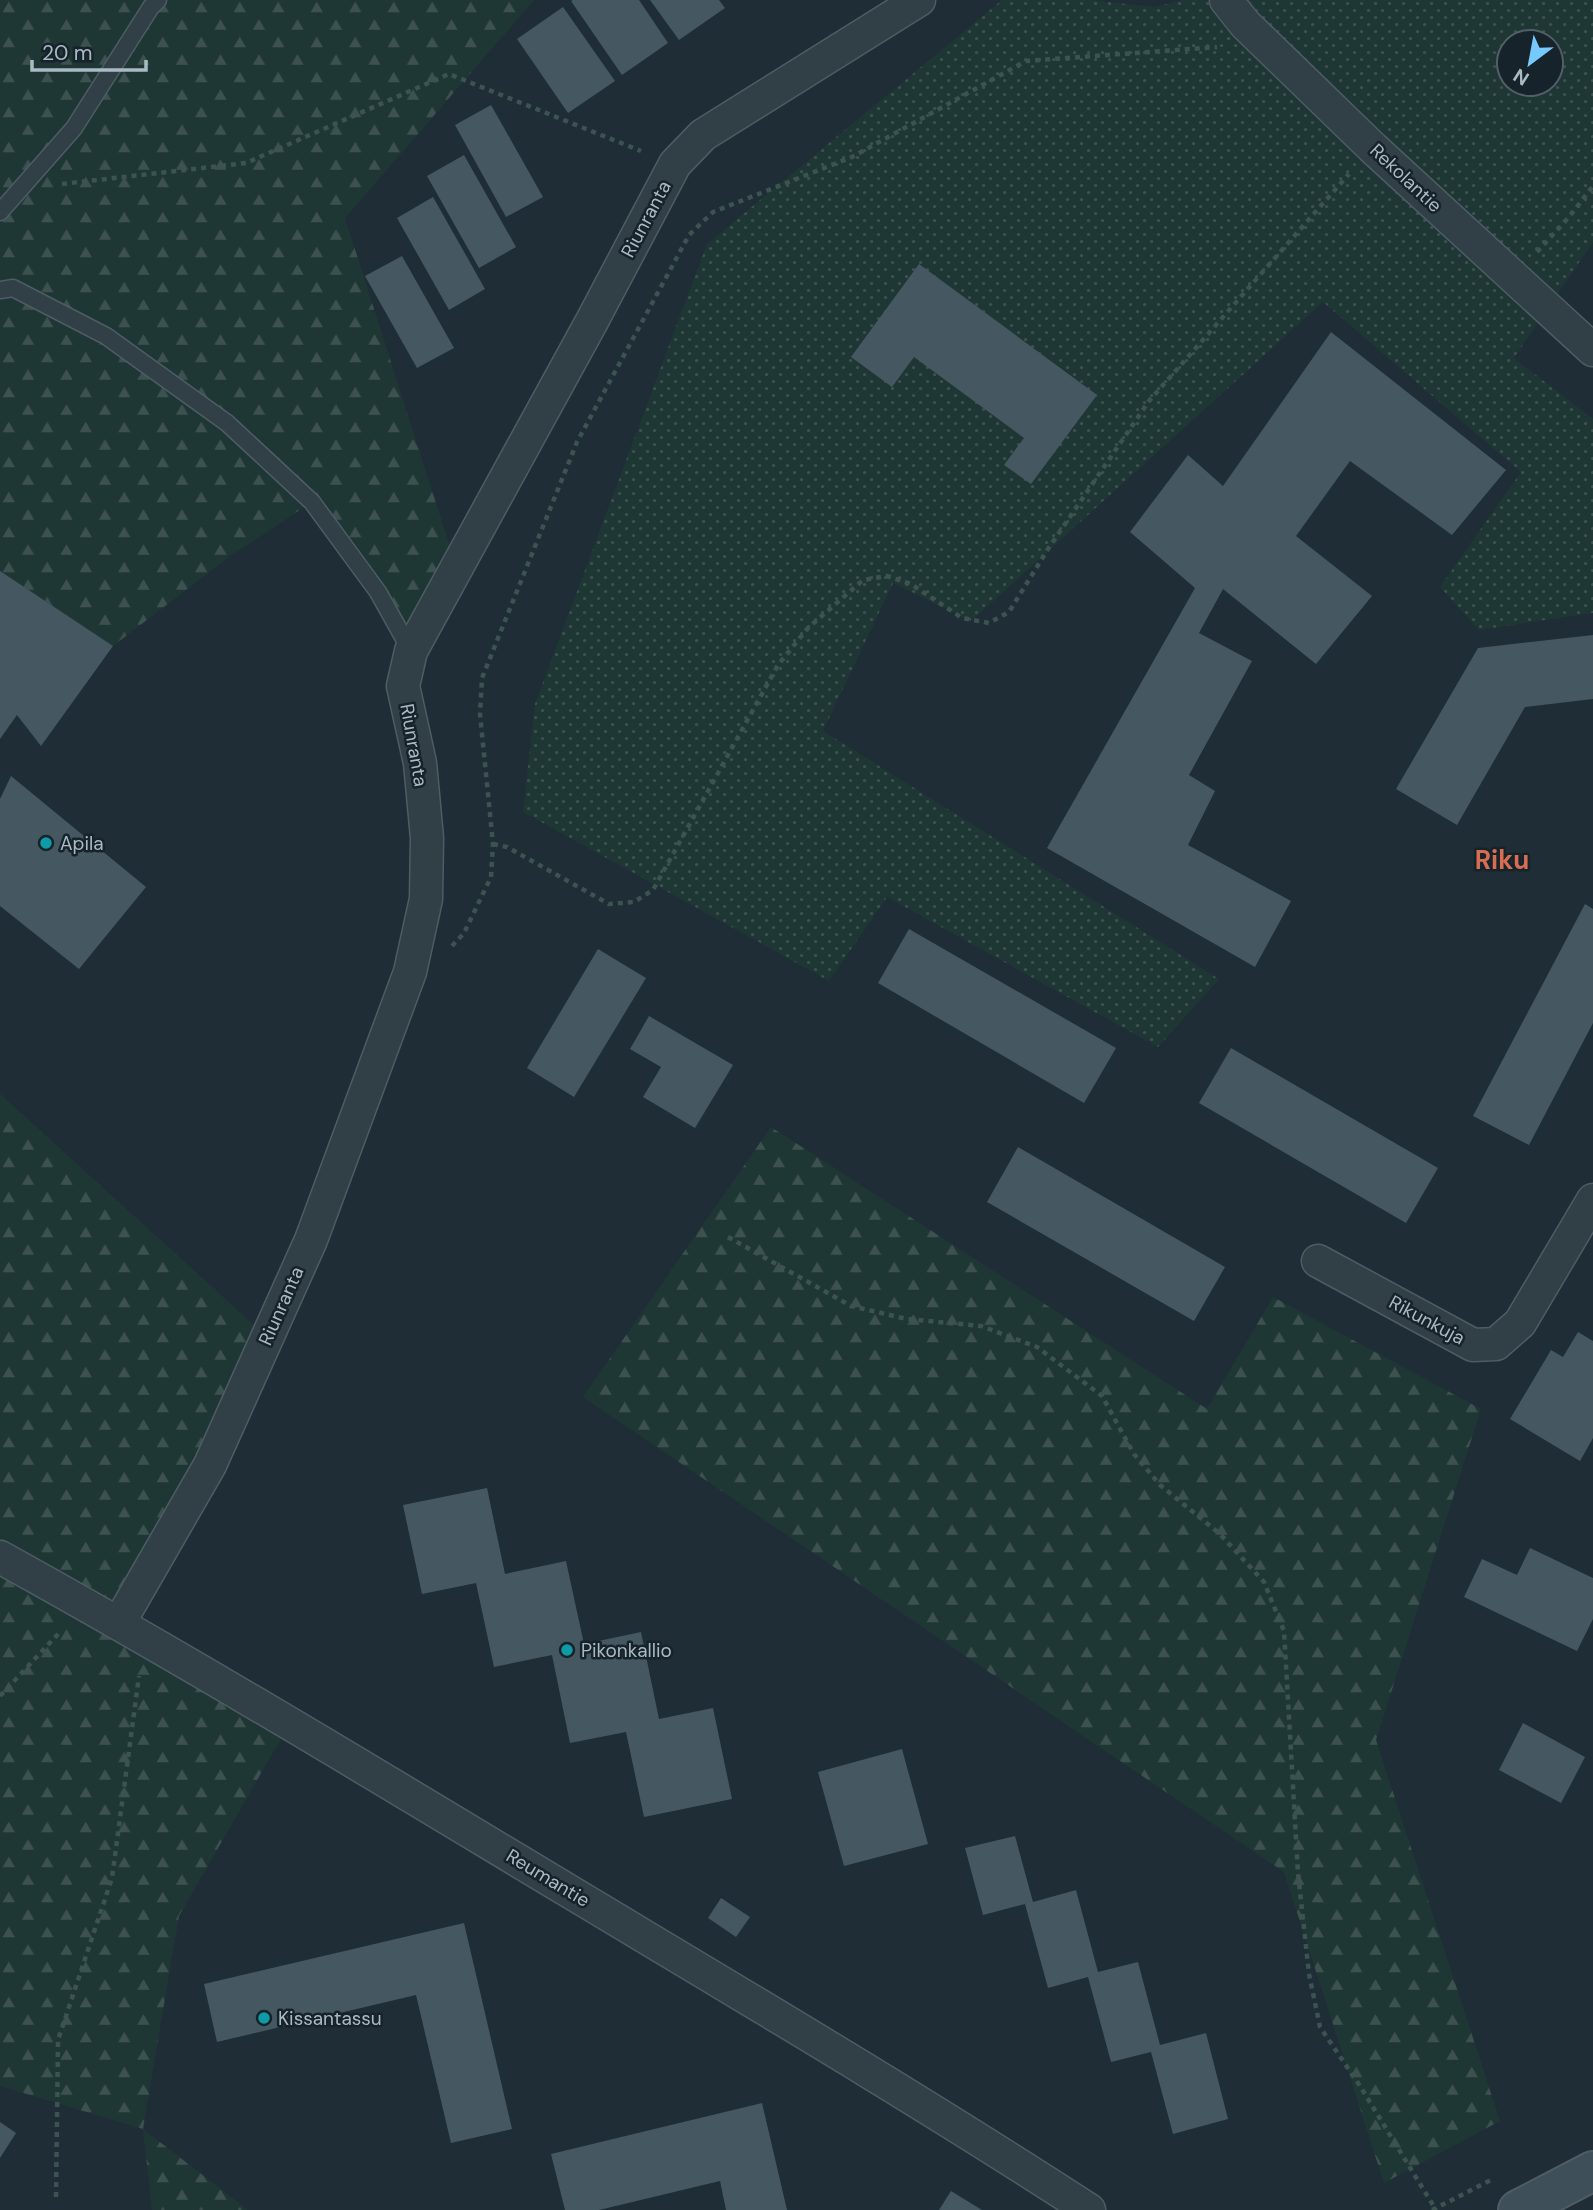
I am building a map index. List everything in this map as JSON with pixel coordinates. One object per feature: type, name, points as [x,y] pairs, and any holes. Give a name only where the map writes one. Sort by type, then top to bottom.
[{"type":"street","name":"Riunranta","points":[[131,1630],[210,1465],[306,1252],[410,972],[426,900],[427,838],[420,763],[403,686],[411,651],[675,164],[703,135],[919,0]]},
{"type":"street","name":"Rekolantie","points":[[1226,0],[1245,24],[1373,148],[1593,350]]},
{"type":"street","name":"Rikunkuja","points":[[1318,1261],[1473,1345],[1496,1344],[1520,1323],[1593,1200]]},
{"type":"street","name":"Reumantie","points":[[0,1557],[131,1630],[951,2120],[1090,2210]]},
{"type":"street","points":[[1518,2210],[1593,2171]]},
{"type":"lane","points":[[4,208],[74,128],[158,0]]},
{"type":"lane","points":[[0,290],[13,288],[106,336],[227,423],[312,502],[378,592],[411,651]]},
{"type":"path","points":[[410,972],[443,955],[464,933],[491,877],[493,844],[480,714],[482,678],[576,442],[689,235],[713,212],[852,157],[1026,61],[1225,46]]},
{"type":"path","points":[[4,208],[66,183],[246,163],[449,74],[675,164]]},
{"type":"path","points":[[493,844],[507,847],[609,904],[634,902],[653,890],[778,665],[808,628],[863,580],[887,576],[911,584],[962,618],[989,623],[1009,612],[1048,549],[1149,401],[1373,148]]},
{"type":"path","points":[[1517,281],[1593,186]]},
{"type":"path","points":[[728,1237],[850,1306],[907,1319],[981,1326],[1037,1347],[1102,1396],[1134,1454],[1160,1485],[1220,1534],[1264,1582],[1284,1631],[1298,1873],[1310,1974],[1320,2027],[1360,2086],[1436,2210]]},
{"type":"path","points":[[0,1696],[85,1604]]},
{"type":"path","points":[[55,2197],[58,2040],[111,1878],[136,1708],[131,1630]]},
{"type":"green space","points":[[0,0],[534,0],[345,218],[457,569],[411,651],[312,502],[229,557],[113,646],[0,571]]},
{"type":"green space","points":[[1002,0],[1090,0],[1155,7],[1182,0],[1593,0],[1593,242],[1514,358],[1593,419],[1593,613],[1479,630],[1440,587],[1521,472],[1323,302],[971,621],[893,583],[823,731],[1219,979],[1158,1047],[887,897],[829,981],[523,812],[535,704],[707,244]]},
{"type":"green space","points":[[0,1094],[267,1337],[120,1620],[290,1723],[179,1916],[143,2129],[0,2086]]},
{"type":"green space","points":[[771,1127],[1207,1409],[1273,1297],[1481,1409],[1376,1740],[1500,2121],[1384,2183],[1284,1872],[583,1397]]},
{"type":"green space","points":[[143,2129],[248,2210],[152,2210]]},
{"type":"building","points":[[639,0],[668,43],[622,75],[571,1]]},
{"type":"building","points":[[650,0],[719,0],[725,8],[679,40]]},
{"type":"building","points":[[563,7],[615,81],[568,113],[517,39]]},
{"type":"building","points":[[491,105],[543,197],[506,217],[455,125]]},
{"type":"building","points":[[464,155],[516,247],[479,268],[427,176]]},
{"type":"building","points":[[433,197],[485,289],[449,310],[397,218]]},
{"type":"building","points":[[402,256],[454,348],[417,368],[365,276]]},
{"type":"building","points":[[919,264],[1097,395],[1031,484],[1004,465],[1024,438],[914,357],[892,387],[851,357]]},
{"type":"building","points":[[1331,332],[1506,470],[1452,535],[1350,461],[1296,536],[1372,596],[1316,664],[1223,589],[1199,633],[1252,661],[1189,775],[1215,791],[1188,845],[1291,901],[1255,967],[1047,848],[1195,588],[1130,532],[1188,455],[1223,486]]},
{"type":"building","points":[[0,571],[113,646],[41,746],[17,715],[0,739]]},
{"type":"building","points":[[1593,635],[1593,699],[1525,707],[1457,825],[1396,789],[1478,648]]},
{"type":"building","name":"Apila","points":[[11,776],[146,887],[79,969],[0,906],[0,799]]},
{"type":"building","points":[[1585,904],[1593,909],[1593,1023],[1529,1145],[1473,1116]]},
{"type":"building","points":[[909,929],[1116,1048],[1084,1103],[878,983]]},
{"type":"building","points":[[598,949],[646,978],[574,1097],[527,1068]]},
{"type":"building","points":[[649,1016],[733,1065],[695,1128],[643,1097],[661,1067],[630,1049]]},
{"type":"building","points":[[1231,1048],[1438,1168],[1406,1223],[1199,1103]]},
{"type":"building","points":[[1018,1147],[1225,1267],[1194,1321],[987,1202]]},
{"type":"building","points":[[1578,1332],[1593,1341],[1593,1438],[1580,1461],[1510,1419],[1551,1350],[1563,1357]]},
{"type":"building","name":"Pikonkallio","points":[[487,1488],[505,1574],[566,1561],[584,1644],[641,1632],[659,1719],[713,1708],[732,1799],[644,1817],[626,1732],[570,1743],[552,1655],[494,1667],[476,1583],[422,1594],[403,1505]]},
{"type":"building","points":[[1530,1548],[1593,1578],[1593,1619],[1577,1651],[1464,1597],[1482,1559],[1517,1575]]},
{"type":"building","points":[[1523,1723],[1585,1757],[1561,1803],[1499,1770]]},
{"type":"building","points":[[902,1749],[928,1844],[844,1866],[818,1772]]},
{"type":"building","points":[[1015,1836],[1033,1902],[1076,1890],[1098,1972],[1138,1962],[1160,2045],[1206,2033],[1228,2119],[1173,2134],[1151,2052],[1111,2062],[1088,1977],[1048,1988],[1025,1904],[983,1915],[965,1848]]},
{"type":"building","points":[[721,1898],[750,1917],[736,1937],[708,1918]]},
{"type":"building","name":"Kissantassu","points":[[464,1923],[512,2129],[451,2143],[416,1995],[217,2042],[204,1984]]},
{"type":"building","points":[[762,2103],[787,2210],[726,2210],[720,2181],[599,2210],[565,2210],[551,2154]]},
{"type":"building","points":[[0,2122],[16,2133],[0,2158]]},
{"type":"building","points":[[951,2191],[982,2210],[939,2210]]},
{"type":"place","name":"Apila","points":[[46,843]]},
{"type":"place","name":"Pikonkallio","points":[[567,1650]]},
{"type":"place","name":"Kissantassu","points":[[264,2018]]},
{"type":"district","name":"Riku","points":[[1502,860]]}]
